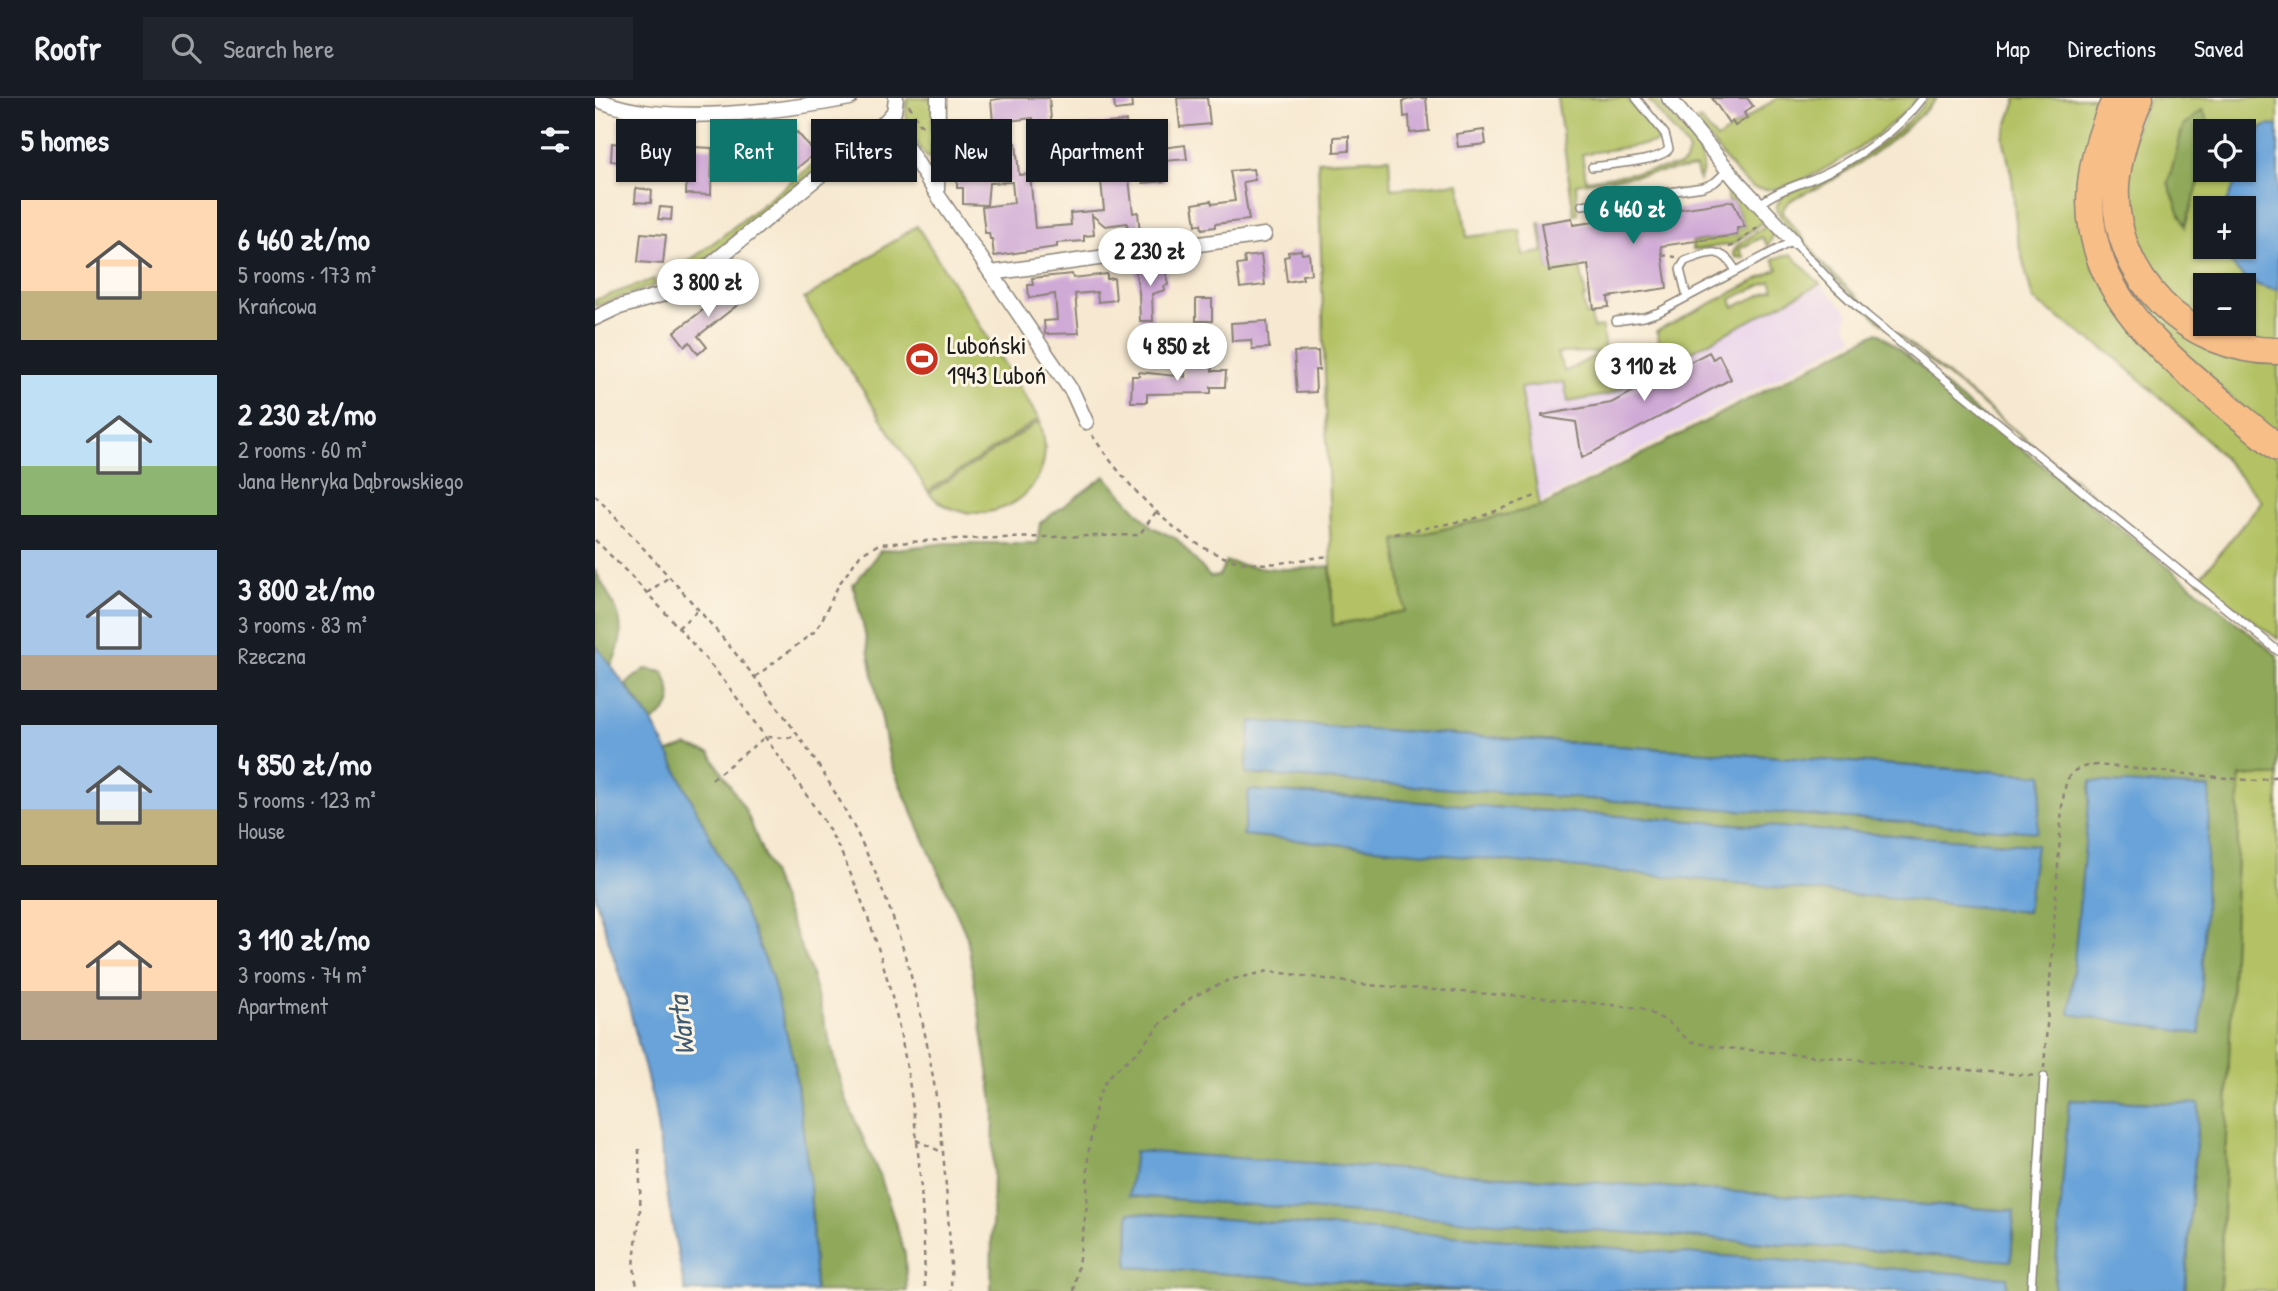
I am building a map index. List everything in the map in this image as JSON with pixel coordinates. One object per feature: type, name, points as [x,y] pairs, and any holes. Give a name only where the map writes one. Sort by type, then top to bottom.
[{"type":"highway","points":[[2116,98],[2101,135],[2090,183],[2091,223],[2103,269],[2122,304],[2154,341],[2278,448]]},
{"type":"highway","points":[[2140,98],[2128,127],[2116,186],[2122,236],[2137,274],[2160,303],[2197,331],[2233,345],[2259,351],[2278,351]]},
{"type":"street","points":[[597,99],[629,110],[691,114],[779,110],[850,98]]},
{"type":"street","points":[[937,194],[938,98]]},
{"type":"street","points":[[1669,98],[1728,170],[1793,240]]},
{"type":"street","points":[[889,119],[901,100]]},
{"type":"street","points":[[917,163],[937,194],[997,273],[1073,393],[1086,422]]},
{"type":"street","points":[[595,318],[616,308],[681,289],[812,182]]},
{"type":"street","points":[[997,273],[1264,235]]},
{"type":"lane","points":[[1592,167],[1656,157],[1669,149],[1665,134],[1636,98]]},
{"type":"lane","points":[[1760,204],[1777,193],[1827,172],[1881,138],[1907,117],[1923,98]]},
{"type":"lane","points":[[1583,205],[1703,187],[1715,182],[1728,170]]},
{"type":"lane","points":[[1616,321],[1652,315],[1793,240],[1866,315],[2278,651]]},
{"type":"lane","points":[[1687,297],[1680,269],[1685,261],[1721,253],[1729,258],[1736,271]]},
{"type":"lane","points":[[2031,1291],[2044,1077]]},
{"type":"path","points":[[901,100],[927,134]]},
{"type":"path","points":[[917,124],[931,123]]},
{"type":"path","points":[[1663,255],[1676,257]]},
{"type":"path","points":[[1086,422],[1094,438],[1118,470],[1156,512],[1206,548],[1236,561],[1272,563],[1329,556]]},
{"type":"path","points":[[595,495],[755,677],[798,735],[851,820],[891,915],[926,1036],[944,1153],[951,1291]]},
{"type":"path","points":[[1395,534],[1477,518],[1538,495]]},
{"type":"path","points":[[755,677],[814,632],[839,584],[860,555],[869,548],[879,544],[956,539],[1139,535],[1156,512]]},
{"type":"path","points":[[595,540],[647,593],[725,682],[822,817],[845,860],[870,924],[901,1031],[910,1076],[924,1237],[925,1291]]},
{"type":"path","points":[[647,593],[669,577]]},
{"type":"path","points":[[678,628],[698,610]]},
{"type":"path","points":[[712,779],[765,737],[788,738],[798,735]]},
{"type":"path","points":[[1074,1291],[1087,1205],[1091,1127],[1097,1100],[1108,1077],[1139,1051],[1161,1023],[1192,998],[1229,981],[1269,971],[1368,985],[1641,1008],[1668,1022],[1689,1041],[1716,1047],[2044,1077],[2062,807],[2067,779],[2073,770],[2097,765],[2256,781],[2278,776]]},
{"type":"path","points":[[916,1140],[944,1153]]},
{"type":"path","points":[[639,1149],[640,1209],[635,1244],[636,1285],[640,1291]]},
{"type":"shaded area","points":[[1820,284],[1848,312],[1846,324],[1854,338],[1539,503],[1519,388],[1565,381],[1608,395]]},
{"type":"green space","points":[[908,98],[934,98],[931,158],[926,157],[917,143],[917,119],[907,119]]},
{"type":"green space","points":[[1557,98],[1627,98],[1657,136],[1657,142],[1654,143],[1582,154],[1586,180],[1679,166],[1685,162],[1689,152],[1687,147],[1647,98],[1654,98],[1689,136],[1696,148],[1703,170],[1699,180],[1696,167],[1576,184],[1578,214],[1574,215]]},
{"type":"green space","points":[[1777,98],[1917,98],[1888,127],[1841,160],[1791,184],[1769,189],[1753,187],[1732,167],[1696,122],[1700,119],[1717,139]]},
{"type":"green space","points":[[1928,98],[1937,98],[1897,135],[1837,177],[1793,199],[1782,212],[1825,266],[1890,328],[2122,518],[1882,323],[1806,249],[1776,208],[1781,196],[1831,175],[1884,142],[1919,110]]},
{"type":"green space","points":[[2017,98],[2106,98],[2093,268],[2278,459],[2278,639],[2198,580],[2262,501],[2210,443],[2115,357],[2033,300],[2017,237],[2012,178],[2003,137]]},
{"type":"green space","points":[[2150,98],[2278,98],[2278,345],[2225,336],[2256,336],[2256,273],[2193,273],[2193,322],[2163,296],[2141,262],[2128,224],[2125,182],[2132,139]]},
{"type":"green space","points":[[2202,110],[2207,119],[2193,119],[2193,182],[2199,182],[2185,227],[2168,183],[2183,126]]},
{"type":"green space","points":[[1389,158],[1391,189],[1459,183],[1467,237],[1520,230],[1523,255],[1543,252],[1539,222],[1541,223],[1549,270],[1580,266],[1586,297],[1583,298],[1586,315],[1591,315],[1593,328],[1602,327],[1605,352],[1659,343],[1657,331],[1778,269],[1773,259],[1791,254],[1820,284],[1608,395],[1568,402],[1564,382],[1520,388],[1540,507],[1396,540],[1406,611],[1333,625],[1318,161]],"holes":[[[1771,281],[1774,289],[1734,307],[1731,299]],[[1602,352],[1565,372],[1557,354],[1557,353]]]},
{"type":"green space","points":[[2115,159],[2147,298],[2193,319],[2193,336],[2230,336],[2278,358],[2278,437],[2184,357],[2129,299],[2099,222]]},
{"type":"green space","points":[[811,166],[811,174],[683,277],[670,282],[665,279],[664,276],[674,272],[791,182],[797,182],[797,177]]},
{"type":"green space","points":[[1726,189],[1739,190],[1765,220],[1733,244],[1693,250],[1692,242],[1737,235],[1737,228],[1745,227],[1733,201],[1728,202]]},
{"type":"green space","points":[[1766,225],[1770,225],[1773,236],[1768,246],[1762,237],[1739,249],[1744,258],[1735,257],[1733,253],[1737,246]]},
{"type":"green space","name":"Luboński 1943 Luboń","points":[[917,226],[1039,419],[928,491],[804,299]]},
{"type":"green space","points":[[654,279],[655,285],[595,306],[595,300]]},
{"type":"green space","points":[[1878,332],[2278,656],[2278,776],[2240,776],[2220,1291],[2185,1291],[2199,1104],[2070,1100],[2054,1291],[2006,1291],[2007,1278],[1129,1212],[1128,1267],[1474,1291],[991,1291],[994,1108],[967,937],[890,762],[853,585],[880,551],[947,543],[1037,543],[1040,523],[1105,476],[1152,527],[1177,539],[1210,577],[1219,576],[1226,562],[1278,569],[1330,566],[1333,625],[1405,611],[1395,540],[1540,507]],"holes":[[[1251,721],[2043,775],[2043,776],[2036,832]],[[1250,790],[2036,845],[2026,912]],[[1135,1152],[2014,1211],[2011,1260]]]},
{"type":"green space","points":[[1040,421],[1045,442],[1043,464],[1036,481],[1025,494],[1011,504],[994,511],[959,511],[943,504],[929,493]]},
{"type":"green space","points":[[595,570],[614,606],[621,627],[611,666],[595,644]]},
{"type":"green space","points":[[645,669],[664,672],[671,695],[666,711],[652,722],[626,684]]},
{"type":"green space","points":[[686,746],[710,753],[746,811],[809,967],[846,1099],[882,1181],[905,1254],[907,1291],[815,1291],[810,1184],[794,1062],[668,752]]},
{"type":"green space","points":[[2240,775],[2278,776],[2278,1291],[2220,1291]]},
{"type":"water","points":[[2268,125],[2278,126],[2278,290],[2256,284],[2256,273],[2240,273],[2230,259],[2256,259],[2256,196],[2230,196],[2235,182],[2256,182],[2256,135]]},
{"type":"water","name":"Warta","points":[[595,644],[652,722],[668,752],[734,886],[771,974],[794,1062],[810,1184],[815,1291],[685,1291],[654,1105],[628,1003],[595,897]]},
{"type":"water","points":[[1251,721],[2043,775],[2037,832],[1246,774]]},
{"type":"water","points":[[2091,781],[2210,788],[2200,1034],[2069,1014]]},
{"type":"water","points":[[1249,790],[2036,845],[2027,912],[1243,835]]},
{"type":"water","points":[[2069,1100],[2199,1104],[2185,1291],[2054,1291]]},
{"type":"water","points":[[1135,1151],[2014,1211],[2011,1261],[1129,1196]]},
{"type":"water","points":[[1129,1212],[2007,1277],[2006,1291],[1474,1291],[1128,1267]]},
{"type":"building","points":[[1049,98],[1051,119],[993,119],[991,100]]},
{"type":"building","points":[[1131,98],[1132,108],[1115,110],[1114,99]]},
{"type":"building","points":[[1177,98],[1207,98],[1210,124],[1180,127]]},
{"type":"building","points":[[1426,98],[1429,131],[1410,133],[1409,116],[1404,117],[1403,101]]},
{"type":"building","points":[[1712,98],[1747,98],[1753,106],[1744,113],[1747,118],[1735,126],[1732,121],[1729,123]]},
{"type":"building","points":[[1484,130],[1486,144],[1458,147],[1456,134]]},
{"type":"building","points":[[797,132],[811,148],[811,156],[797,168]]},
{"type":"building","points":[[1349,136],[1349,151],[1334,152],[1334,137]]},
{"type":"building","points":[[612,143],[616,143],[616,162],[611,161]]},
{"type":"building","points":[[1012,143],[1016,143],[1019,175],[1026,174],[1026,182],[1031,182],[1035,228],[1071,225],[1070,213],[1104,210],[1101,182],[1129,182],[1133,213],[1138,212],[1140,234],[1129,236],[1127,223],[1105,226],[1092,215],[1094,235],[1084,236],[1084,241],[1057,243],[1057,247],[994,256],[992,239],[989,233],[985,233],[982,207],[1014,203]]},
{"type":"building","points":[[1185,145],[1187,159],[1168,161],[1168,147]]},
{"type":"building","points":[[696,147],[710,148],[711,195],[686,194],[686,182],[696,182]]},
{"type":"building","points":[[1253,169],[1255,180],[1243,182],[1249,220],[1215,224],[1215,227],[1202,229],[1201,224],[1196,225],[1193,204],[1235,201],[1230,171]]},
{"type":"building","points":[[957,182],[1012,182],[989,183],[987,205],[963,204],[963,188],[957,188]]},
{"type":"building","points":[[636,188],[652,190],[651,203],[635,202]]},
{"type":"building","points":[[1733,201],[1745,227],[1737,228],[1737,235],[1661,246],[1667,288],[1608,297],[1609,307],[1594,309],[1588,265],[1549,271],[1541,223],[1572,218],[1573,225]]},
{"type":"building","points":[[660,207],[672,208],[671,220],[658,219]]},
{"type":"building","points":[[641,233],[666,235],[663,264],[638,262]]},
{"type":"building","points":[[1301,250],[1302,254],[1309,253],[1311,274],[1302,275],[1303,279],[1287,282],[1284,257],[1289,256],[1288,252]]},
{"type":"building","points":[[1261,255],[1265,285],[1240,288],[1237,265],[1245,264],[1244,257]]},
{"type":"building","points":[[1165,264],[1168,285],[1164,286],[1165,290],[1152,294],[1153,321],[1140,321],[1135,269]]},
{"type":"building","points":[[1072,274],[1073,278],[1107,274],[1107,279],[1114,278],[1116,300],[1098,302],[1097,292],[1075,294],[1079,333],[1045,334],[1044,321],[1057,320],[1055,294],[1029,298],[1028,285],[1033,285],[1032,278]]},
{"type":"building","points":[[735,286],[745,299],[698,336],[707,347],[698,354],[690,342],[685,346],[674,332]]},
{"type":"building","points":[[1196,299],[1212,299],[1212,321],[1196,321]]},
{"type":"building","points":[[1267,321],[1269,348],[1252,349],[1251,340],[1232,341],[1231,323]]},
{"type":"building","points":[[1318,351],[1316,392],[1297,393],[1294,352]]},
{"type":"building","points":[[1709,352],[1713,359],[1719,355],[1731,379],[1582,458],[1576,422],[1542,417],[1611,403]]},
{"type":"building","points":[[1185,367],[1212,367],[1212,371],[1226,371],[1225,387],[1211,387],[1211,393],[1147,394],[1147,402],[1131,402],[1132,376],[1139,376],[1139,372],[1185,377]]},
{"type":"place","name":"Luboński 1943 Luboń","points":[[922,359]]}]
